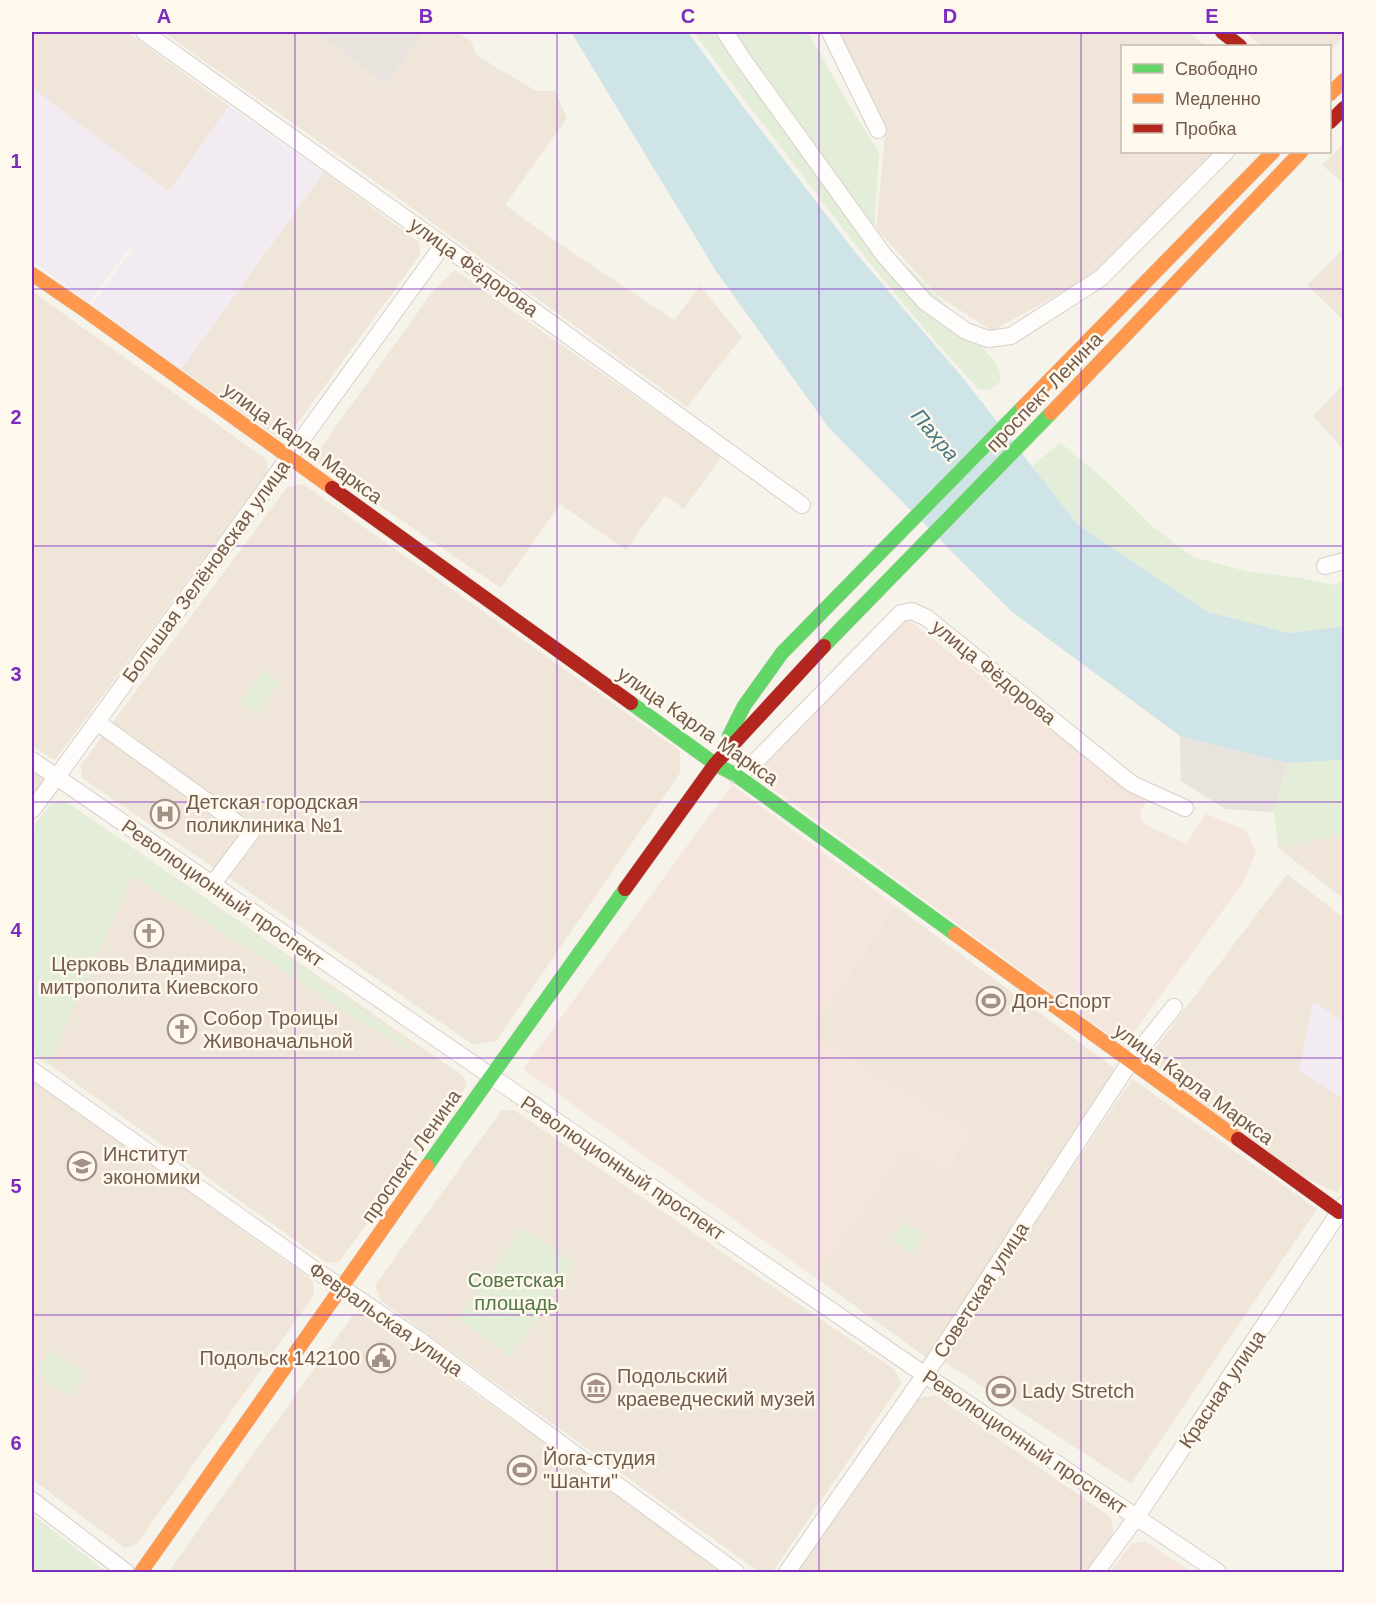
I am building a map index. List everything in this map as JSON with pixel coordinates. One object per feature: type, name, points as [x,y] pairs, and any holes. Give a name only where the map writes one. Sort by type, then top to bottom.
[{"type":"main road","points":[[1222,32],[1239,45]]},
{"type":"main road","points":[[1331,92],[1344,80]]},
{"type":"main road","points":[[1331,121],[1344,108]]},
{"type":"main road","name":"проспект Ленина","points":[[715,764],[744,706],[782,653],[1272,153]]},
{"type":"main road","name":"проспект Ленина","points":[[141,1572],[715,764],[803,668],[1300,153]]},
{"type":"main road","name":"улица Карла Маркса","points":[[32,274],[715,764],[736,775],[1131,1062],[1342,1208]]},
{"type":"street","name":"улица Фёдорова","points":[[144,32],[802,505]]},
{"type":"street","points":[[725,32],[883,254],[926,302],[966,331],[988,339],[1011,336],[1101,278],[1225,153]]},
{"type":"street","points":[[830,32],[878,130]]},
{"type":"street","name":"Большая Зелёновская улица","points":[[32,810],[443,245]]},
{"type":"street","points":[[1325,566],[1344,561]]},
{"type":"street","name":"улица Фёдорова","points":[[736,775],[753,764],[901,614],[912,611],[927,618],[1132,784],[1185,808]]},
{"type":"street","points":[[97,722],[250,833],[213,885]]},
{"type":"street","name":"Революционный проспект","points":[[32,760],[925,1375],[1218,1572]]},
{"type":"street","name":"Советская улица","points":[[787,1572],[925,1375],[1131,1062],[1174,1007]]},
{"type":"street","name":"Февральская улица","points":[[32,1070],[422,1342],[736,1572]]},
{"type":"street","name":"Красная улица","points":[[1096,1572],[1136,1518],[1342,1208]]},
{"type":"street","points":[[32,1500],[126,1572]]},
{"type":"shaded area","points":[[32,32],[127,32],[229,106],[169,192],[32,88]]},
{"type":"shaded area","points":[[163,32],[316,32],[385,85],[425,32],[457,32],[471,41],[476,55],[536,91],[555,91],[567,118],[505,205],[674,320],[700,286],[742,337],[687,407],[369,177]]},
{"type":"shaded area","points":[[316,32],[425,32],[385,85]]},
{"type":"shaded area","points":[[839,32],[1188,32],[1204,45],[1121,45],[1121,153],[1219,153],[1091,276],[992,331],[937,295],[876,229],[886,126]]},
{"type":"shaded area","points":[[1245,32],[1344,32],[1344,36],[1331,51],[1331,45],[1261,45]]},
{"type":"shaded area","points":[[32,88],[169,191],[229,106],[324,172],[181,369],[92,305],[132,250],[129,248],[89,303],[32,260]]},
{"type":"shaded area","points":[[1344,143],[1344,184],[1322,165]]},
{"type":"shaded area","points":[[324,172],[419,242],[420,255],[286,439],[281,440],[181,369]]},
{"type":"shaded area","points":[[1344,248],[1344,321],[1307,285]]},
{"type":"shaded area","points":[[455,270],[721,457],[684,509],[665,495],[626,550],[560,504],[501,588],[312,460],[433,291]]},
{"type":"shaded area","points":[[32,291],[267,460],[268,471],[56,759],[52,759],[32,745]]},
{"type":"shaded area","points":[[1344,384],[1344,450],[1313,416]]},
{"type":"shaded area","points":[[303,484],[680,751],[680,773],[496,1041],[474,1045],[82,778],[81,765],[287,487]]},
{"type":"shaded area","points":[[907,619],[1122,785],[1146,801],[1140,812],[1143,823],[1186,844],[1206,814],[1246,830],[1256,852],[1243,883],[1124,1046],[754,775]]},
{"type":"shaded area","points":[[1180,736],[1287,763],[1274,812],[1225,809],[1181,781]]},
{"type":"shaded area","points":[[32,768],[42,775],[44,784],[32,801]]},
{"type":"shaded area","points":[[732,785],[896,906],[811,1032],[875,1077],[973,1128],[945,1174],[905,1148],[816,1278],[523,1069]]},
{"type":"shaded area","points":[[65,801],[463,1076],[467,1085],[339,1262],[327,1263],[32,1052],[32,829],[51,803]]},
{"type":"shaded area","points":[[1344,833],[1344,899],[1278,848]]},
{"type":"shaded area","points":[[1287,874],[1344,918],[1344,1023],[1314,1002],[1299,1071],[1344,1099],[1344,1181],[1337,1193],[1304,1177],[1179,1088],[1148,1058]]},
{"type":"shaded area","points":[[896,906],[1118,1071],[927,1358],[816,1278],[905,1147],[875,1077],[810,1032]]},
{"type":"shaded area","points":[[1313,1002],[1344,1023],[1344,1099],[1299,1071]]},
{"type":"shaded area","points":[[32,1079],[313,1281],[314,1295],[136,1545],[125,1548],[32,1479]]},
{"type":"shaded area","points":[[1132,1079],[1317,1209],[1131,1484],[943,1361]]},
{"type":"shaded area","points":[[502,1110],[514,1110],[895,1370],[901,1383],[774,1570],[759,1572],[380,1300],[375,1285]]},
{"type":"shaded area","points":[[354,1314],[364,1315],[728,1572],[168,1572]]},
{"type":"shaded area","points":[[935,1395],[1111,1517],[1114,1536],[1087,1572],[796,1572],[917,1399]]},
{"type":"shaded area","points":[[1146,1542],[1191,1572],[1110,1572],[1132,1543]]},
{"type":"green space","points":[[693,32],[808,32],[879,152],[874,233],[955,315],[998,366],[1001,378],[999,383],[989,390],[978,389],[923,327],[863,255]]},
{"type":"green space","points":[[1062,444],[1104,479],[1153,527],[1193,557],[1246,571],[1301,578],[1333,585],[1344,580],[1344,626],[1289,633],[1210,613],[1078,525],[1032,466]]},
{"type":"green space","points":[[263,670],[280,682],[256,714],[240,703]]},
{"type":"green space","points":[[1344,760],[1344,833],[1278,848],[1274,812],[1287,763]]},
{"type":"green space","points":[[65,801],[406,1040],[415,1053],[348,1015],[284,971],[133,876],[48,1065],[32,1053],[32,829],[51,803]]},
{"type":"green space","points":[[903,1221],[925,1236],[913,1254],[891,1239]]},
{"type":"green space","name":"Советская площадь","points":[[523,1228],[575,1264],[510,1356],[458,1319]]},
{"type":"green space","points":[[52,1350],[85,1375],[69,1396],[36,1371]]},
{"type":"green space","points":[[32,1514],[104,1570],[105,1572],[32,1572]]},
{"type":"water","name":"Пахра","points":[[571,32],[688,32],[855,252],[963,378],[1078,525],[1208,612],[1289,633],[1344,626],[1344,760],[1287,763],[1180,736],[1011,611],[829,428],[716,271]]},
{"type":"traffic: fast","points":[[729,736],[744,706],[782,653],[1023,407]]},
{"type":"traffic: fast","points":[[824,646],[1051,413]]},
{"type":"traffic: fast","points":[[631,703],[715,764],[736,775],[955,934]]},
{"type":"traffic: fast","points":[[427,1166],[625,889]]},
{"type":"traffic: slow","points":[[1331,93],[1344,80]]},
{"type":"traffic: slow","points":[[1023,407],[1272,153]]},
{"type":"traffic: slow","points":[[1051,413],[1300,153]]},
{"type":"traffic: slow","points":[[32,274],[332,488]]},
{"type":"traffic: slow","points":[[955,934],[1238,1139]]},
{"type":"traffic: slow","points":[[141,1572],[427,1166]]},
{"type":"traffic: jam","points":[[1222,32],[1239,45]]},
{"type":"traffic: jam","points":[[1331,121],[1344,108]]},
{"type":"traffic: jam","points":[[332,488],[631,703]]},
{"type":"traffic: jam","points":[[625,889],[715,764],[824,646]]},
{"type":"traffic: jam","points":[[1238,1139],[1339,1212]]},
{"type":"place","name":"Детская городская поликлиника №1","points":[[165,814]]},
{"type":"place","name":"Церковь Владимира, митрополита Киевского","points":[[149,933]]},
{"type":"place","name":"Дон-Спорт","points":[[991,1001]]},
{"type":"place","name":"Собор Троицы Живоначальной","points":[[182,1029]]},
{"type":"place","name":"Институт экономики","points":[[82,1166]]},
{"type":"place","name":"Подольск 142100","points":[[381,1358]]},
{"type":"place","name":"Подольский краеведческий музей","points":[[596,1388]]},
{"type":"place","name":"Lady Stretch","points":[[1001,1391]]},
{"type":"place","name":"Йога-студия \"Шанти\"","points":[[522,1470]]}]
